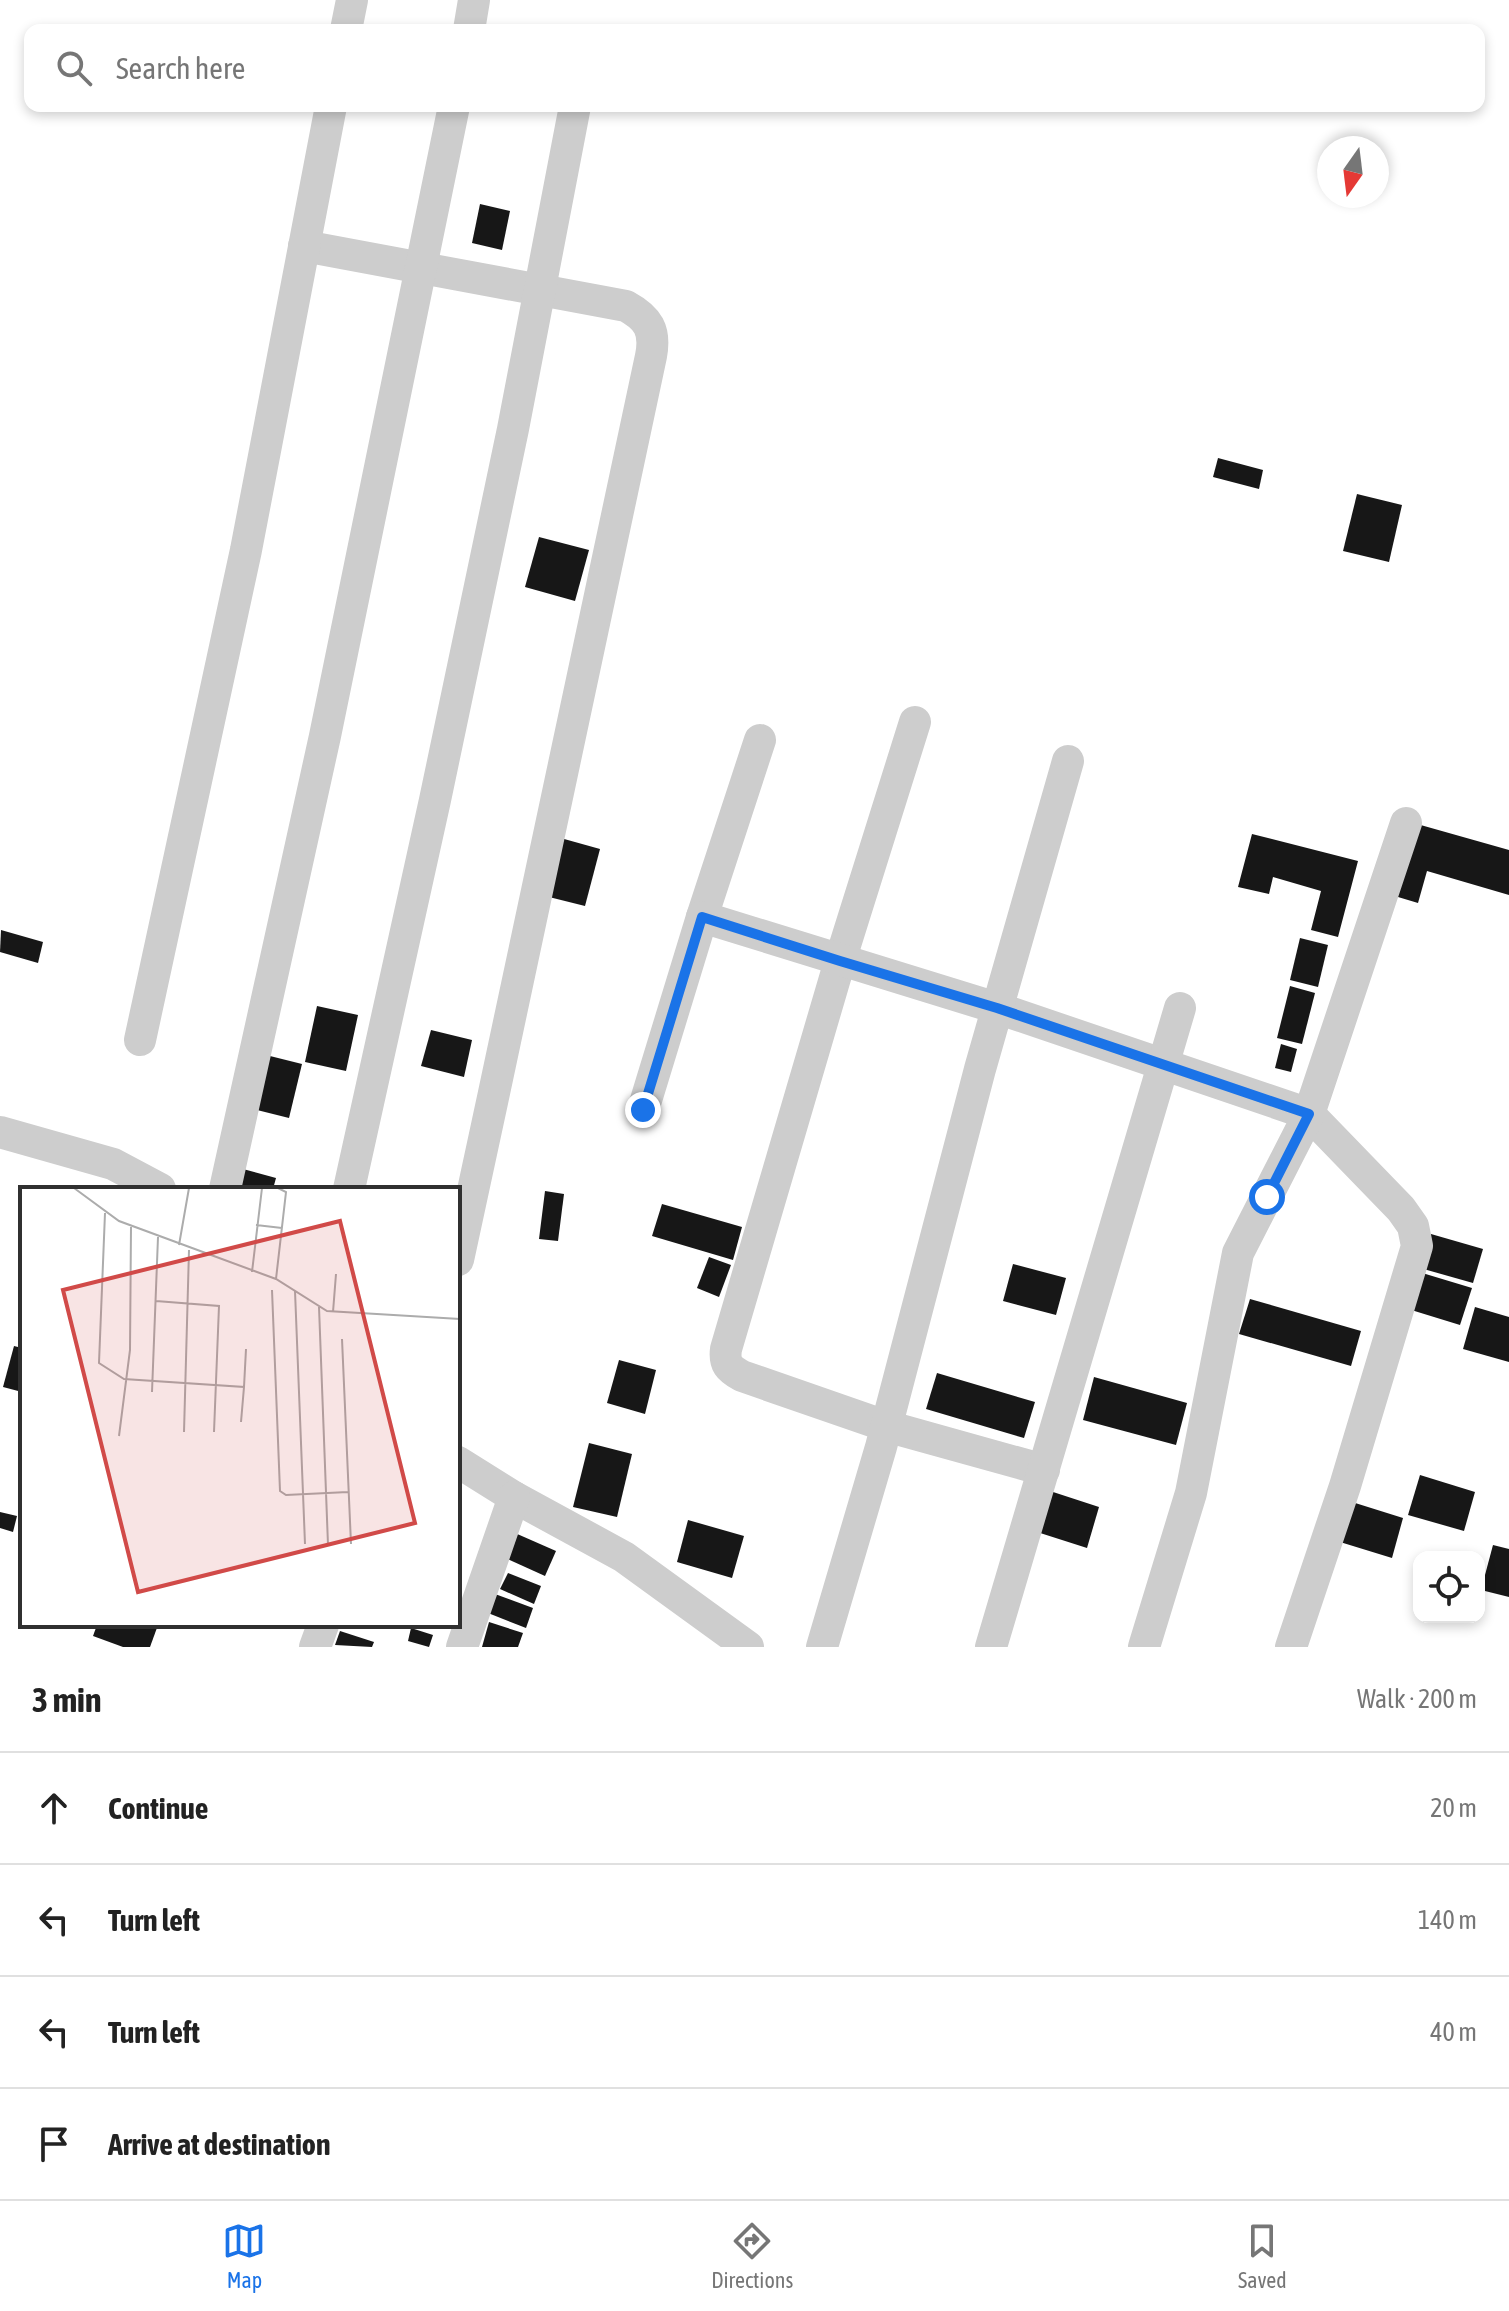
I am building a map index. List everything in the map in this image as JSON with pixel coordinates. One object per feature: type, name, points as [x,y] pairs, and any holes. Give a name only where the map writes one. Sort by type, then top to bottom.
[{"type":"street","points":[[347,24],[352,0]]},
{"type":"street","points":[[470,24],[474,0]]},
{"type":"street","points":[[140,1040],[246,550],[330,112]]},
{"type":"street","points":[[225,1187],[318,766],[453,112]]},
{"type":"street","points":[[349,1187],[435,800],[574,112]]},
{"type":"street","points":[[304,246],[626,306],[645,319],[653,348],[460,1251]]},
{"type":"street","points":[[915,722],[840,961],[726,1349],[726,1361],[730,1369],[742,1376],[886,1426],[1044,1470]]},
{"type":"street","points":[[643,1110],[760,740]]},
{"type":"street","points":[[822,1647],[886,1426],[997,1008],[1068,761]]},
{"type":"street","points":[[1144,1647],[1191,1493],[1238,1253],[1309,1114],[1406,823]]},
{"type":"street","points":[[702,917],[997,1008],[1309,1114],[1401,1209],[1413,1226],[1417,1246],[1345,1486],[1291,1647]]},
{"type":"street","points":[[991,1647],[1180,1008]]},
{"type":"street","points":[[0,1132],[113,1164],[153,1187]]},
{"type":"street","points":[[460,1463],[514,1497],[624,1557],[748,1647]]},
{"type":"street","points":[[462,1647],[514,1497]]},
{"type":"street","points":[[315,1647],[322,1627]]},
{"type":"building","points":[[480,204],[510,211],[502,250],[472,243]]},
{"type":"building","points":[[1218,458],[1263,470],[1259,489],[1213,477]]},
{"type":"building","points":[[1357,494],[1402,505],[1389,562],[1343,551]]},
{"type":"building","points":[[539,537],[589,550],[575,601],[525,587]]},
{"type":"building","points":[[1410,822],[1509,850],[1509,895],[1427,871],[1418,903],[1388,894]]},
{"type":"building","points":[[1252,834],[1358,861],[1338,937],[1311,930],[1321,891],[1273,877],[1269,894],[1238,887]]},
{"type":"building","points":[[557,837],[600,849],[585,906],[541,895]]},
{"type":"building","points":[[1,930],[43,942],[38,963],[0,952]]},
{"type":"building","points":[[1300,938],[1328,945],[1318,987],[1290,980]]},
{"type":"building","points":[[1290,986],[1315,993],[1302,1044],[1277,1038]]},
{"type":"building","points":[[317,1006],[358,1015],[346,1071],[305,1062]]},
{"type":"building","points":[[431,1030],[472,1040],[464,1077],[421,1066]]},
{"type":"building","points":[[1281,1044],[1297,1049],[1291,1072],[1275,1068]]},
{"type":"building","points":[[262,1054],[302,1064],[289,1118],[249,1108]]},
{"type":"building","points":[[232,1166],[276,1178],[274,1187],[227,1187]]},
{"type":"building","points":[[545,1191],[564,1194],[558,1241],[539,1239]]},
{"type":"building","points":[[662,1204],[742,1227],[733,1260],[652,1236]]},
{"type":"building","points":[[1431,1234],[1483,1249],[1473,1283],[1420,1268]]},
{"type":"building","points":[[709,1257],[731,1265],[719,1297],[697,1288]]},
{"type":"building","points":[[1013,1264],[1066,1278],[1056,1315],[1003,1301]]},
{"type":"building","points":[[1419,1272],[1472,1288],[1460,1325],[1408,1309]]},
{"type":"building","points":[[1250,1299],[1361,1331],[1351,1366],[1239,1334]]},
{"type":"building","points":[[1475,1307],[1509,1317],[1509,1362],[1463,1349]]},
{"type":"building","points":[[14,1346],[20,1348],[20,1391],[3,1387]]},
{"type":"building","points":[[619,1360],[656,1370],[645,1414],[607,1403]]},
{"type":"building","points":[[937,1373],[1035,1402],[1024,1438],[926,1409]]},
{"type":"building","points":[[1094,1377],[1187,1403],[1176,1445],[1083,1420]]},
{"type":"building","points":[[589,1443],[632,1454],[617,1517],[573,1507]]},
{"type":"building","points":[[1420,1475],[1475,1492],[1464,1531],[1408,1515]]},
{"type":"building","points":[[1050,1491],[1099,1507],[1087,1548],[1037,1532]]},
{"type":"building","points":[[1352,1502],[1403,1518],[1392,1558],[1340,1542]]},
{"type":"building","points":[[0,1512],[17,1516],[13,1532],[0,1528]]},
{"type":"building","points":[[688,1520],[744,1536],[732,1578],[677,1562]]},
{"type":"building","points":[[515,1533],[556,1551],[545,1576],[505,1558]]},
{"type":"building","points":[[1493,1545],[1509,1549],[1509,1597],[1485,1591],[1485,1575]]},
{"type":"building","points":[[508,1573],[541,1586],[534,1604],[500,1589]]},
{"type":"building","points":[[495,1594],[533,1608],[526,1628],[488,1613]]},
{"type":"building","points":[[489,1622],[523,1633],[518,1647],[482,1647]]},
{"type":"building","points":[[96,1627],[157,1627],[150,1647],[123,1647],[93,1636]]},
{"type":"building","points":[[411,1628],[433,1635],[429,1647],[408,1641]]},
{"type":"building","points":[[340,1631],[374,1642],[372,1647],[335,1645]]},
{"type":"route","points":[[643,1110],[702,917],[997,1008],[1309,1114],[1267,1197]]}]
